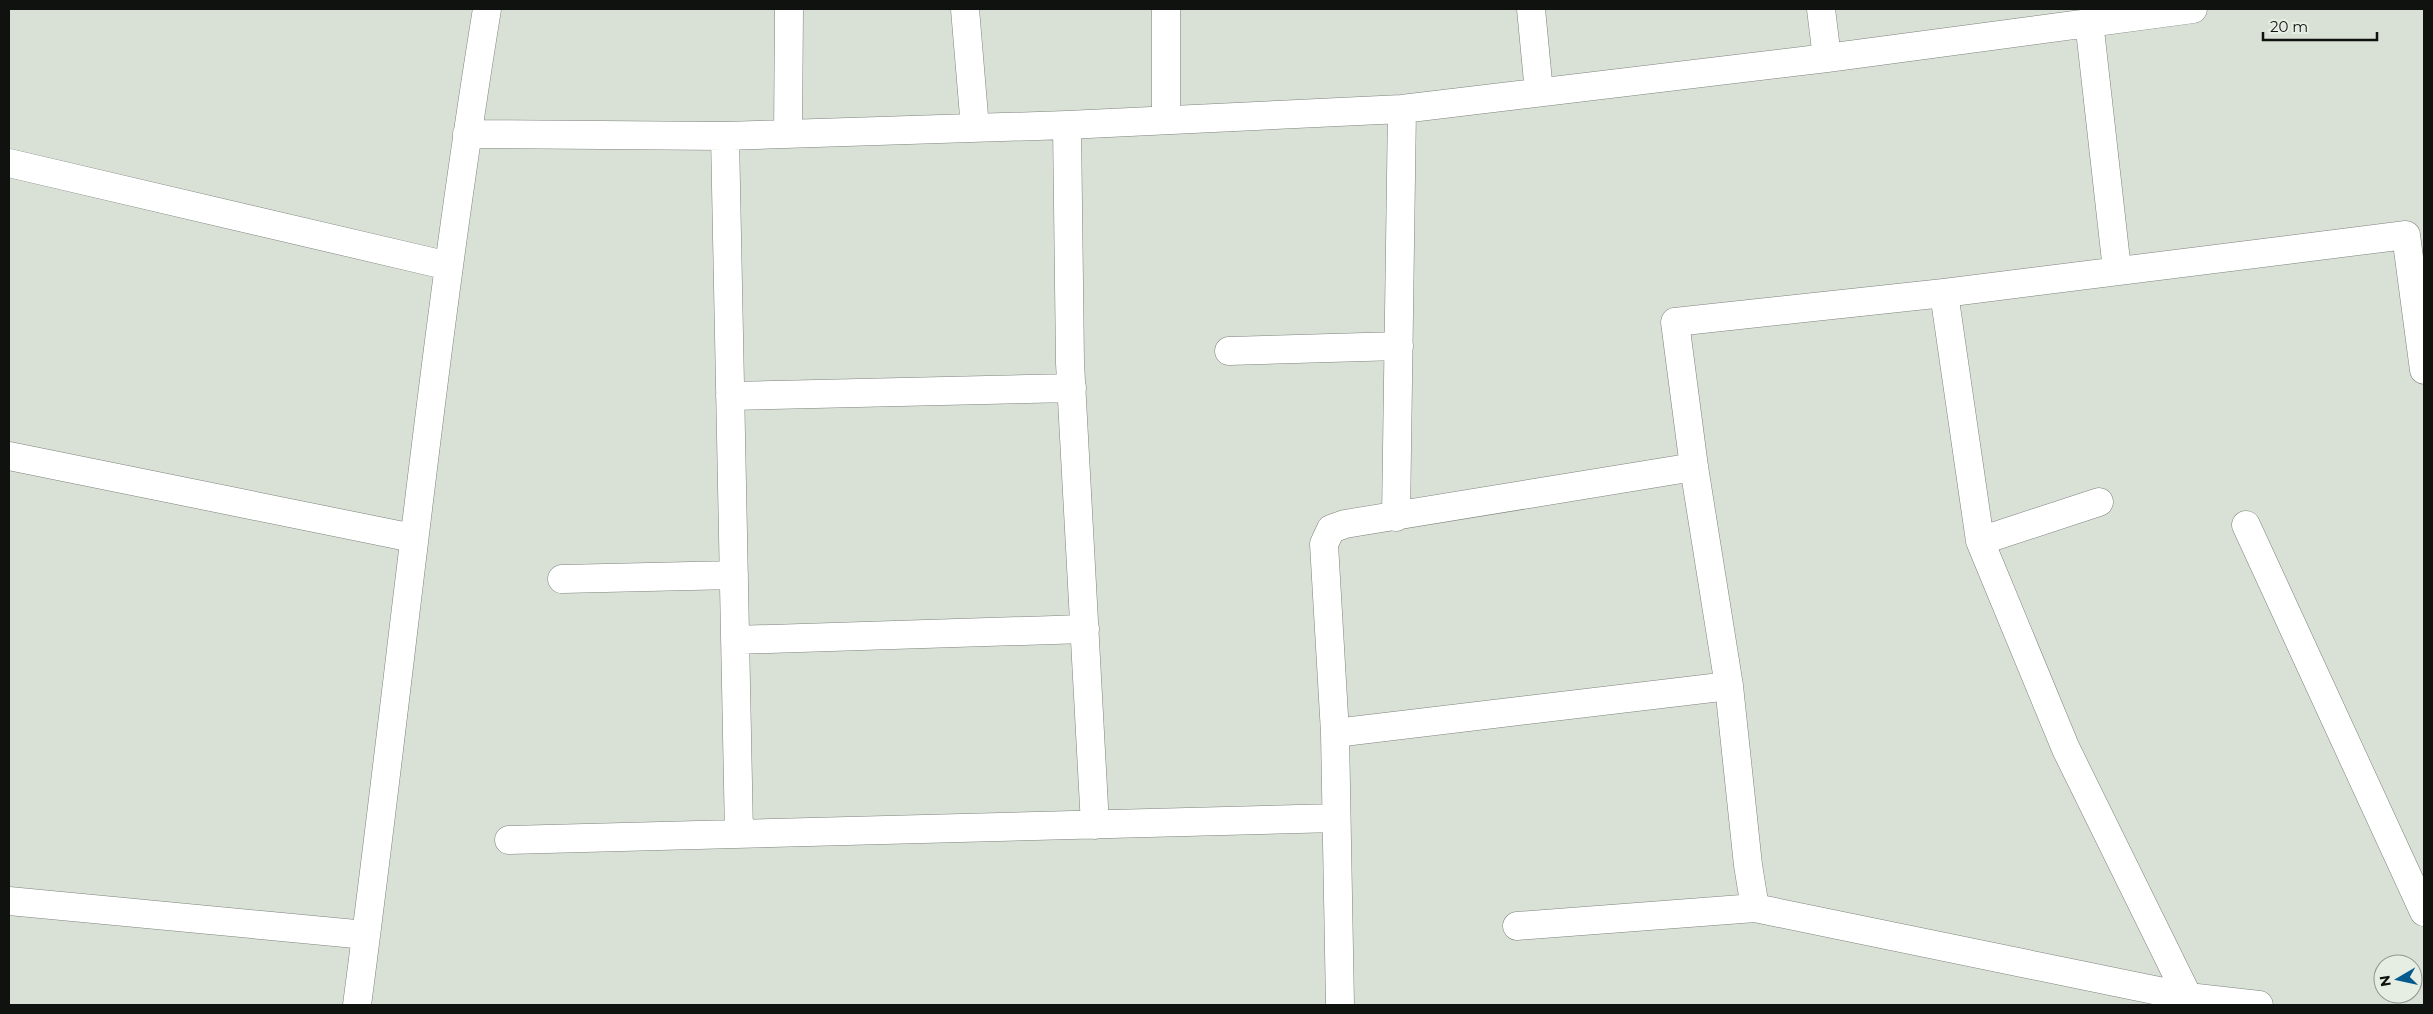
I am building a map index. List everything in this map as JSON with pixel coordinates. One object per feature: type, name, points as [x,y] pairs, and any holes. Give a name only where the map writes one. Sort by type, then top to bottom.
[{"type":"street","points":[[357,1005],[413,538],[467,134],[487,9]]},
{"type":"street","points":[[788,134],[789,9]]},
{"type":"street","points":[[965,9],[976,128]]},
{"type":"street","points":[[1166,9],[1166,119]]},
{"type":"street","points":[[1531,9],[1539,92]]},
{"type":"street","points":[[1821,9],[1827,58]]},
{"type":"street","points":[[467,134],[725,136],[1067,125],[1402,109],[1827,58],[2089,21],[2193,9]]},
{"type":"street","points":[[2089,21],[2117,270]]},
{"type":"street","points":[[1396,517],[1402,109]]},
{"type":"street","points":[[1067,125],[1072,388],[1095,825]]},
{"type":"street","points":[[725,136],[739,834]]},
{"type":"street","points":[[9,163],[449,266]]},
{"type":"street","points":[[1756,908],[1748,865],[1729,686],[1694,467],[1675,322],[1944,293],[2406,235],[2424,370]]},
{"type":"street","points":[[1944,293],[1980,541],[2066,749],[2188,997]]},
{"type":"street","points":[[1229,351],[1399,346]]},
{"type":"street","points":[[730,396],[1072,388]]},
{"type":"street","points":[[9,456],[413,538]]},
{"type":"street","points":[[1340,1005],[1335,734],[1324,544],[1332,529],[1345,524],[1694,467]]},
{"type":"street","points":[[1980,541],[2100,502]]},
{"type":"street","points":[[2246,525],[2424,912]]},
{"type":"street","points":[[562,580],[734,575]]},
{"type":"street","points":[[735,640],[1085,629]]},
{"type":"street","points":[[1335,734],[1729,686]]},
{"type":"street","points":[[509,840],[1336,818]]},
{"type":"street","points":[[9,901],[366,935]]},
{"type":"street","points":[[1517,926],[1756,908],[1793,918],[2188,997],[2259,1005]]}]
